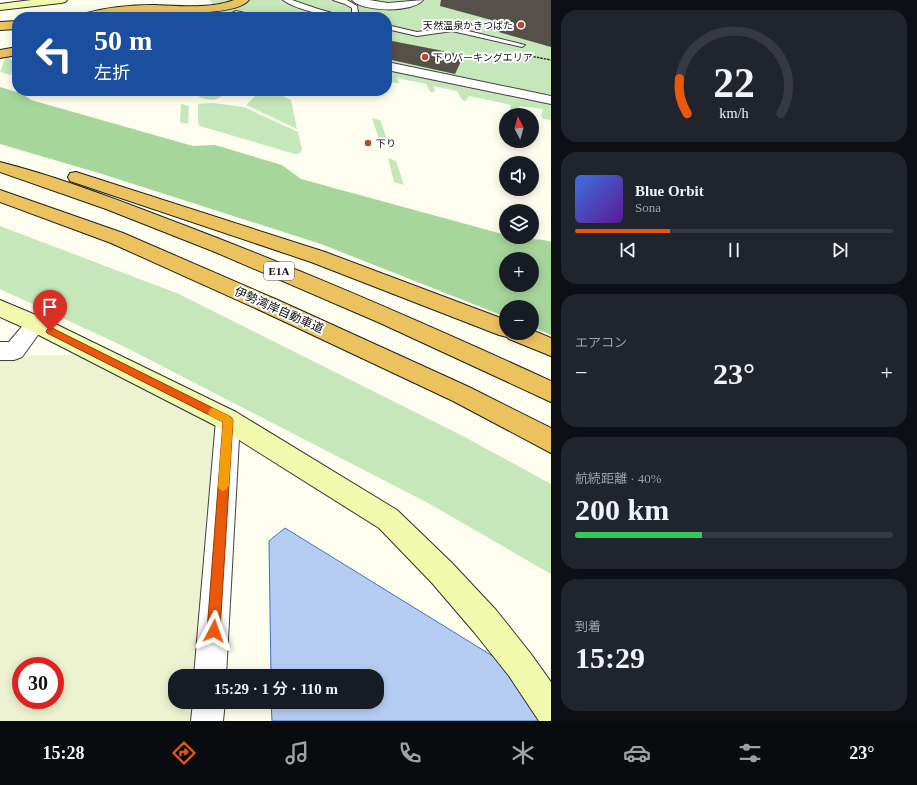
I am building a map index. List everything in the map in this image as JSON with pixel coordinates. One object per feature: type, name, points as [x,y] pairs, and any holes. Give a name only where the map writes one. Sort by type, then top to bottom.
[{"type":"highway","points":[[107,12],[212,8],[243,0]]},
{"type":"highway","points":[[0,26],[12,25]]},
{"type":"highway","points":[[0,54],[12,51]]},
{"type":"highway","points":[[0,155],[82,179],[318,257],[499,326]]},
{"type":"highway","name":"E1A","points":[[0,167],[139,214],[285,273],[475,356],[551,392]]},
{"type":"highway","name":"伊勢湾岸自動車道","points":[[0,196],[117,238],[273,307],[461,394],[551,441]]},
{"type":"highway","points":[[534,340],[551,347]]},
{"type":"street","points":[[0,7],[61,0]]},
{"type":"street","points":[[358,0],[387,6],[401,5],[417,0]]},
{"type":"street","points":[[392,67],[551,100]]},
{"type":"street","points":[[0,308],[36,324],[228,420],[388,519],[442,573],[485,621],[520,665],[551,710]]},
{"type":"street","points":[[0,351],[14,351],[36,324]]},
{"type":"street","points":[[210,669],[228,420]]},
{"type":"street","points":[[207,721],[208,709]]},
{"type":"lane","points":[[286,0],[320,12]]},
{"type":"lane","points":[[336,0],[347,2],[355,7],[356,12]]},
{"type":"lane","points":[[164,10],[177,12]]},
{"type":"lane","points":[[392,28],[418,34],[452,29],[522,45]]},
{"type":"green space","points":[[210,0],[551,0],[551,120],[543,119],[541,116],[543,109],[539,108],[520,106],[519,108],[510,108],[511,105],[469,96],[466,101],[462,100],[457,91],[433,86],[435,90],[434,92],[430,92],[426,84],[397,78],[399,83],[393,83],[392,12],[217,12]]},
{"type":"green space","points":[[6,56],[12,60],[11,75],[0,72]]},
{"type":"green space","points":[[0,87],[12,91],[12,96],[26,96],[31,100],[193,146],[215,145],[282,165],[301,179],[499,233],[499,244],[539,244],[539,240],[551,242],[551,335],[539,330],[539,300],[499,300],[499,314],[321,244],[102,174],[0,144]]},
{"type":"green space","points":[[199,96],[221,96],[214,100]]},
{"type":"green space","points":[[255,96],[283,96],[291,100],[297,129],[246,105]]},
{"type":"green space","points":[[213,103],[244,107],[298,132],[302,150],[300,153],[295,154],[200,126],[198,123],[198,104]]},
{"type":"green space","points":[[181,104],[189,106],[188,124],[180,122]]},
{"type":"green space","points":[[372,118],[380,120],[388,142],[379,139]]},
{"type":"green space","points":[[388,158],[396,161],[404,185],[394,182]]},
{"type":"green space","points":[[0,226],[179,294],[463,436],[551,484],[551,574],[428,503],[125,347],[0,289]]},
{"type":"green space","points":[[75,355],[218,427],[200,669],[168,669],[168,709],[196,709],[195,721],[0,721],[0,356]]},
{"type":"water","points":[[285,528],[551,692],[551,721],[272,721],[271,709],[384,709],[384,669],[271,669],[269,541]]},
{"type":"building","name":"天然温泉かきつばた","points":[[441,0],[551,0],[551,47],[488,29],[495,21],[440,6]]},
{"type":"building","name":"下りパーキングエリア","points":[[392,41],[464,55],[455,74],[392,60]]},
{"type":"slow traffic","points":[[213,413],[228,420],[223,485]]},
{"type":"place","name":"天然温泉かきつばた","points":[[521,25]]},
{"type":"place","name":"下りパーキングエリア","points":[[425,57]]},
{"type":"place","name":"下り","points":[[368,143]]},
{"type":"route","points":[[50,331],[228,420],[214,631]]}]
